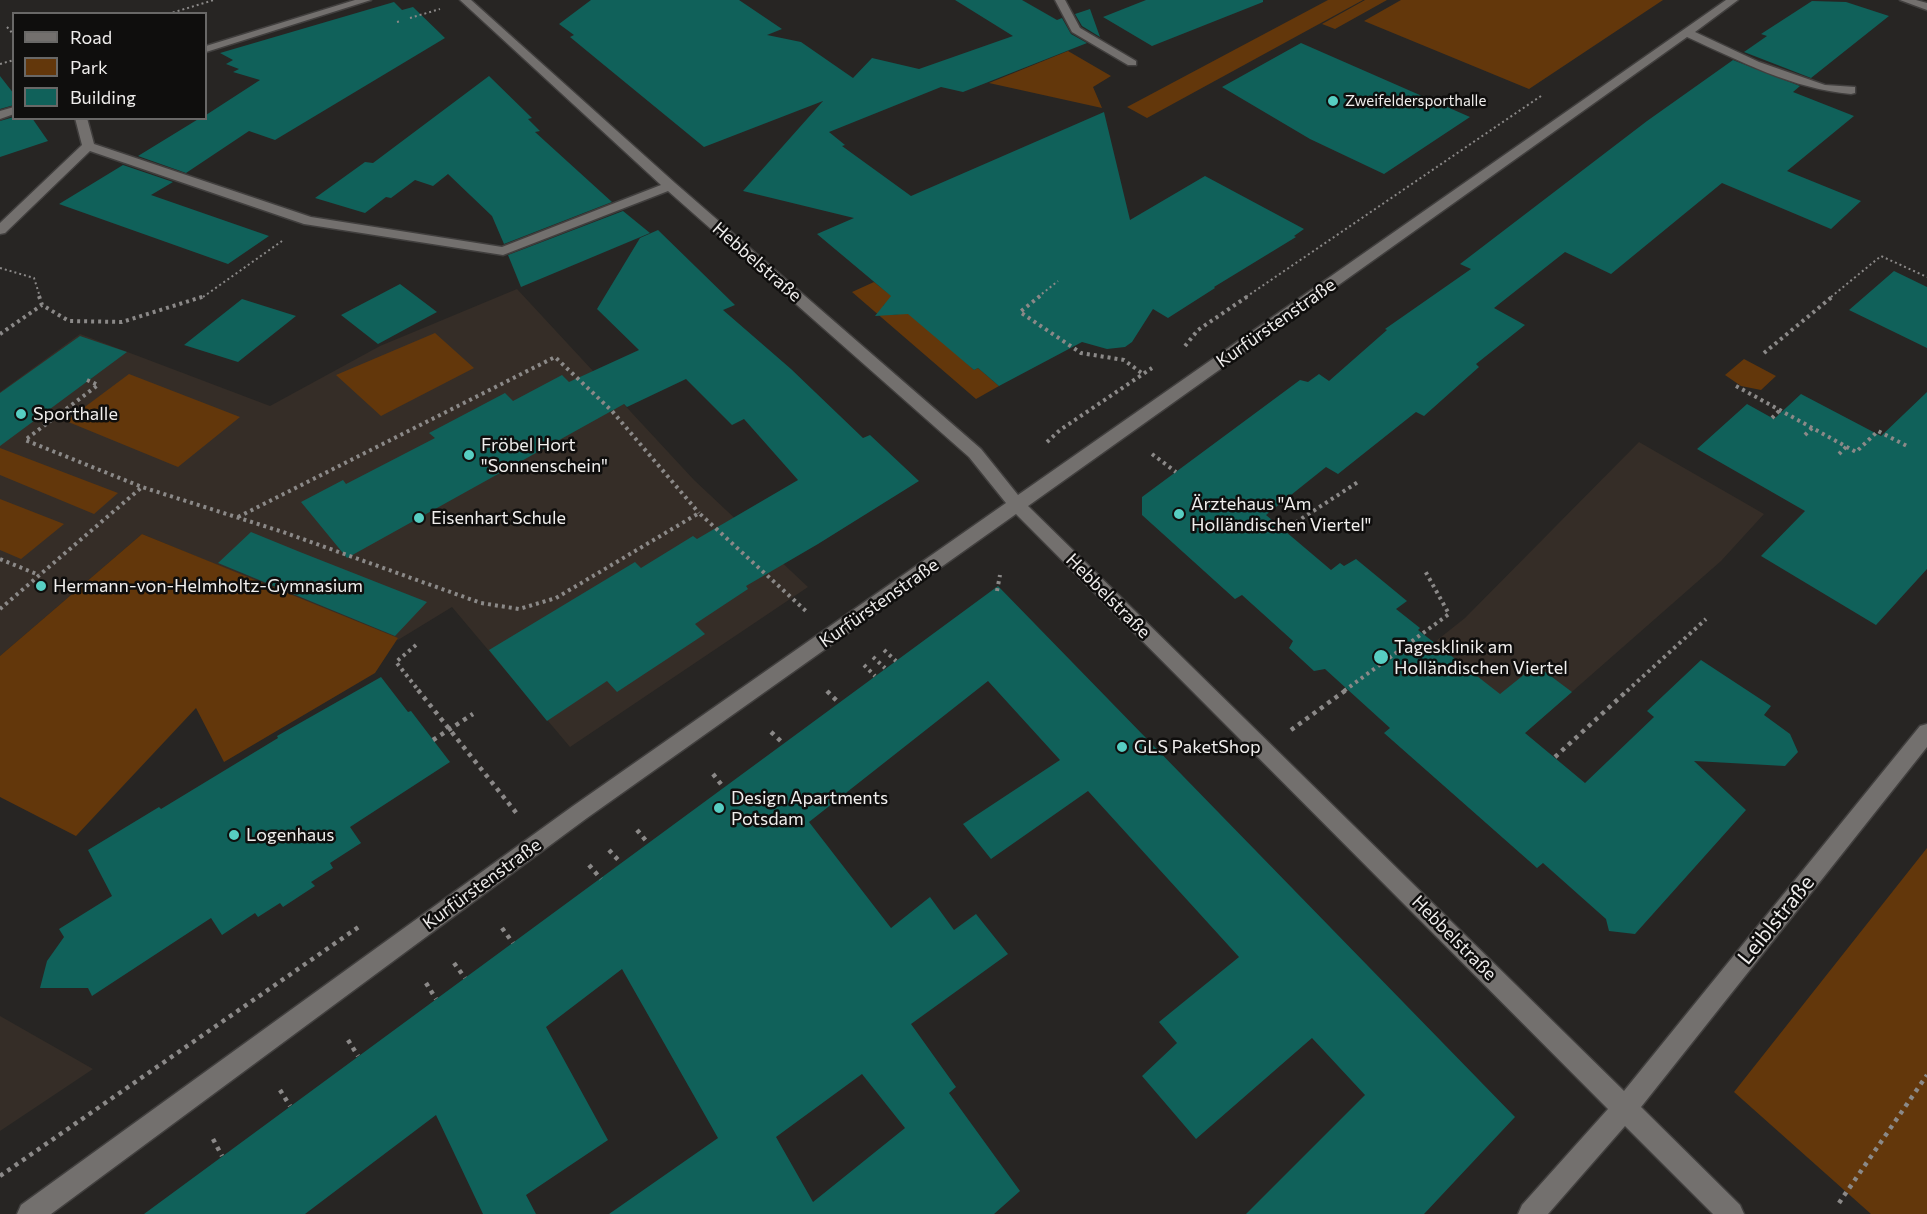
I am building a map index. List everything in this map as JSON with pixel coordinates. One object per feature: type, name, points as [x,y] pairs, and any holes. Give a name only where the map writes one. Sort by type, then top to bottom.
[{"type":"street","points":[[207,49],[366,0]]},
{"type":"street","name":"Hebbelstraße","points":[[465,0],[670,186],[975,453],[1017,505],[1731,1214]]},
{"type":"street","points":[[1060,0],[1076,30],[1132,63]]},
{"type":"street","name":"Kurfürstenstraße","points":[[30,1214],[580,812],[1733,0]]},
{"type":"street","points":[[1905,0],[1927,7]]},
{"type":"street","points":[[1687,33],[1755,64],[1823,88],[1851,90]]},
{"type":"street","points":[[82,120],[88,146]]},
{"type":"street","points":[[88,146],[309,222],[502,251],[670,186]]},
{"type":"street","points":[[0,230],[88,146]]},
{"type":"street","name":"Leiblstraße","points":[[1531,1214],[1625,1108],[1927,732]]},
{"type":"path","points":[[175,12],[214,0]]},
{"type":"path","points":[[7,27],[12,33]]},
{"type":"path","points":[[1181,351],[1198,330],[1543,94]]},
{"type":"path","points":[[0,268],[34,278],[42,305],[69,321],[122,322],[201,299],[309,222]]},
{"type":"path","points":[[1764,353],[1881,256],[1927,277]]},
{"type":"path","points":[[1058,281],[1020,312],[1081,353],[1124,360],[1143,374]]},
{"type":"path","points":[[0,334],[42,305]]},
{"type":"path","points":[[238,517],[555,357],[612,411],[699,513],[809,613]]},
{"type":"path","points":[[1044,444],[1060,430],[1152,368]]},
{"type":"path","points":[[87,380],[98,385],[26,440],[142,487],[238,517],[445,588],[481,603],[519,609],[556,598],[699,513]]},
{"type":"path","points":[[1736,386],[1856,452],[1878,431],[1907,446]]},
{"type":"path","points":[[1772,418],[1780,410]]},
{"type":"path","points":[[1805,435],[1812,428]]},
{"type":"path","points":[[1839,454],[1846,446]]},
{"type":"path","points":[[1152,454],[1176,472]]},
{"type":"path","points":[[1284,530],[1358,482]]},
{"type":"path","points":[[0,609],[142,487]]},
{"type":"path","points":[[0,559],[39,575]]},
{"type":"path","points":[[1263,749],[1449,614],[1424,569]]},
{"type":"path","points":[[997,591],[1000,575]]},
{"type":"path","points":[[1555,758],[1706,618]]},
{"type":"path","points":[[416,645],[396,662],[519,816]]},
{"type":"path","points":[[884,650],[896,660]]},
{"type":"path","points":[[873,657],[885,668]]},
{"type":"path","points":[[864,665],[875,676]]},
{"type":"path","points":[[827,691],[839,703]]},
{"type":"path","points":[[433,740],[473,714]]},
{"type":"path","points":[[771,732],[783,744]]},
{"type":"path","points":[[713,774],[724,788]]},
{"type":"path","points":[[637,830],[648,843]]},
{"type":"path","points":[[609,850],[621,863]]},
{"type":"path","points":[[589,865],[601,879]]},
{"type":"path","points":[[502,928],[513,943]]},
{"type":"path","points":[[454,963],[465,978]]},
{"type":"path","points":[[426,984],[436,999]]},
{"type":"path","points":[[348,1040],[358,1056]]},
{"type":"path","points":[[1839,1203],[1927,1075]]},
{"type":"path","points":[[280,1090],[290,1106]]},
{"type":"path","points":[[213,1139],[222,1156]]},
{"type":"shaded area","name":"Eisenhart Schule","points":[[517,289],[694,480],[808,587],[570,747],[452,607],[398,640],[142,534],[0,656],[0,392],[80,334],[270,406],[380,346]]},
{"type":"shaded area","points":[[1639,442],[1764,514],[1721,561],[1525,733],[1363,699],[1465,618]]},
{"type":"shaded area","points":[[0,1016],[93,1069],[0,1131]]},
{"type":"green space","points":[[1328,0],[1363,0],[1147,118],[1127,107]]},
{"type":"green space","points":[[1365,0],[1387,0],[1335,29],[1322,24]]},
{"type":"green space","points":[[1401,0],[1663,0],[1529,89],[1364,21]]},
{"type":"green space","points":[[1068,51],[1111,76],[1093,87],[1102,108],[989,83]]},
{"type":"green space","points":[[874,282],[893,297],[883,306],[893,315],[912,312],[974,370],[978,368],[999,386],[976,399],[852,292]]},
{"type":"green space","points":[[435,333],[474,368],[381,416],[336,375]]},
{"type":"green space","points":[[1744,359],[1776,376],[1761,390],[1741,386],[1725,375]]},
{"type":"green space","points":[[129,374],[240,417],[178,467],[66,421]]},
{"type":"green space","points":[[0,448],[118,493],[94,514],[0,475]]},
{"type":"green space","points":[[0,499],[64,524],[21,559],[0,550]]},
{"type":"green space","points":[[142,534],[398,638],[375,673],[224,762],[196,708],[76,836],[0,797],[0,656]]},
{"type":"green space","points":[[1927,848],[1927,1214],[1871,1214],[1734,1092]]},
{"type":"building","points":[[591,0],[739,0],[782,29],[767,35],[801,42],[853,78],[872,58],[919,69],[1013,36],[955,0],[1022,0],[1057,20],[1062,18],[1071,34],[1087,43],[963,92],[941,87],[829,132],[845,145],[842,146],[911,196],[1104,112],[1130,220],[1205,176],[1304,229],[1294,236],[1296,237],[1168,318],[1153,309],[1132,342],[1125,347],[1107,349],[1082,342],[999,386],[978,368],[974,370],[908,314],[875,316],[891,296],[817,234],[854,218],[743,191],[823,101],[704,147],[570,37],[574,35],[559,24]]},
{"type":"building","points":[[1146,0],[1263,0],[1263,2],[1152,46],[1103,17]]},
{"type":"building","points":[[1812,1],[1846,2],[1889,16],[1811,78],[1744,52],[1767,36],[1761,34]]},
{"type":"building","points":[[394,2],[402,10],[413,7],[445,38],[275,140],[249,131],[186,173],[138,156],[197,120],[207,120],[207,114],[260,80],[233,72],[239,69],[226,64],[233,60],[220,53]]},
{"type":"building","points":[[1090,9],[1100,37],[1082,26],[1075,14]]},
{"type":"building","name":"Zweifeldersporthalle","points":[[1301,43],[1470,117],[1384,174],[1310,139],[1222,87]]},
{"type":"building","points":[[1733,60],[1800,86],[1793,92],[1854,116],[1787,171],[1861,201],[1831,229],[1722,183],[1611,274],[1565,252],[1494,308],[1525,325],[1476,364],[1479,367],[1424,416],[1416,412],[1338,474],[1326,467],[1266,515],[1331,570],[1340,563],[1344,566],[1356,559],[1407,601],[1396,609],[1420,628],[1418,630],[1500,694],[1536,665],[1572,692],[1525,733],[1585,783],[1654,717],[1647,711],[1701,660],[1771,706],[1764,715],[1790,734],[1798,752],[1785,766],[1694,761],[1746,810],[1635,934],[1609,931],[1606,919],[1543,863],[1537,868],[1384,733],[1390,728],[1325,669],[1314,671],[1289,648],[1293,641],[1242,595],[1235,599],[1142,515],[1142,497],[1300,380],[1308,382],[1319,374],[1329,381],[1387,330],[1385,329],[1471,269],[1460,264],[1647,121]]},
{"type":"building","points":[[0,76],[12,91],[12,106],[0,109]]},
{"type":"building","points":[[489,76],[532,118],[528,119],[540,131],[535,132],[612,202],[504,244],[492,216],[448,174],[433,186],[415,180],[391,198],[386,197],[365,213],[315,198],[365,162],[373,163]]},
{"type":"building","points":[[12,118],[12,120],[33,120],[48,141],[0,157],[0,121]]},
{"type":"building","points":[[123,165],[173,182],[151,195],[269,236],[228,264],[59,204]]},
{"type":"building","points":[[623,211],[650,233],[521,287],[508,255]]},
{"type":"building","points":[[658,230],[735,305],[723,310],[791,369],[863,438],[870,435],[919,481],[746,586],[748,589],[695,624],[705,634],[617,692],[607,681],[547,721],[489,650],[635,562],[641,568],[693,536],[697,539],[798,480],[744,419],[732,425],[686,379],[627,407],[624,404],[347,558],[301,502],[343,480],[346,484],[435,438],[429,433],[505,393],[513,401],[562,375],[569,382],[639,350],[597,309],[640,238]]},
{"type":"building","points":[[1894,271],[1927,287],[1927,348],[1849,310]]},
{"type":"building","points":[[400,284],[437,312],[378,344],[341,315]]},
{"type":"building","points":[[242,299],[296,316],[238,362],[184,345]]},
{"type":"building","points":[[80,336],[127,352],[0,446],[0,393]]},
{"type":"building","points":[[1927,392],[1927,569],[1876,625],[1761,556],[1805,511],[1697,449],[1747,404],[1774,419],[1801,394],[1881,436]]},
{"type":"building","points":[[251,532],[427,602],[395,636],[218,563]]},
{"type":"building","points":[[998,586],[1515,1117],[1424,1214],[1246,1214],[1365,1095],[1312,1038],[1196,1139],[1142,1076],[1177,1043],[1159,1022],[1239,957],[1088,791],[991,859],[963,824],[1060,760],[988,681],[809,822],[891,928],[930,897],[954,930],[976,914],[1008,954],[911,1024],[956,1087],[949,1093],[1020,1191],[994,1214],[609,1214],[718,1138],[622,969],[546,1027],[608,1140],[526,1195],[536,1214],[483,1214],[436,1115],[305,1214],[144,1214]],"holes":[[[862,1074],[905,1128],[813,1202],[776,1137]]]},
{"type":"building","name":"Logenhaus","points":[[381,677],[408,712],[411,711],[450,762],[350,827],[361,843],[330,863],[333,868],[311,882],[315,886],[283,907],[280,903],[258,917],[255,913],[222,935],[211,918],[92,996],[88,988],[40,988],[47,961],[64,937],[59,929],[112,896],[88,850],[159,807],[161,809],[278,738],[277,736]]},
{"type":"place","name":"Zweifeldersporthalle","points":[[1333,101]]},
{"type":"place","name":"Sporthalle","points":[[21,414]]},
{"type":"place","name":"Fröbel Hort \"Sonnenschein\"","points":[[469,455]]},
{"type":"place","name":"Ärztehaus \"Am Holländischen Viertel\"","points":[[1179,514]]},
{"type":"place","name":"Eisenhart Schule","points":[[419,518]]},
{"type":"place","name":"Hermann-von-Helmholtz-Gymnasium","points":[[41,586]]},
{"type":"place","name":"Tagesklinik am Holländischen Viertel","points":[[1381,657]]},
{"type":"place","name":"GLS PaketShop","points":[[1122,747]]},
{"type":"place","name":"Design Apartments Potsdam","points":[[719,808]]},
{"type":"place","name":"Logenhaus","points":[[234,835]]}]
